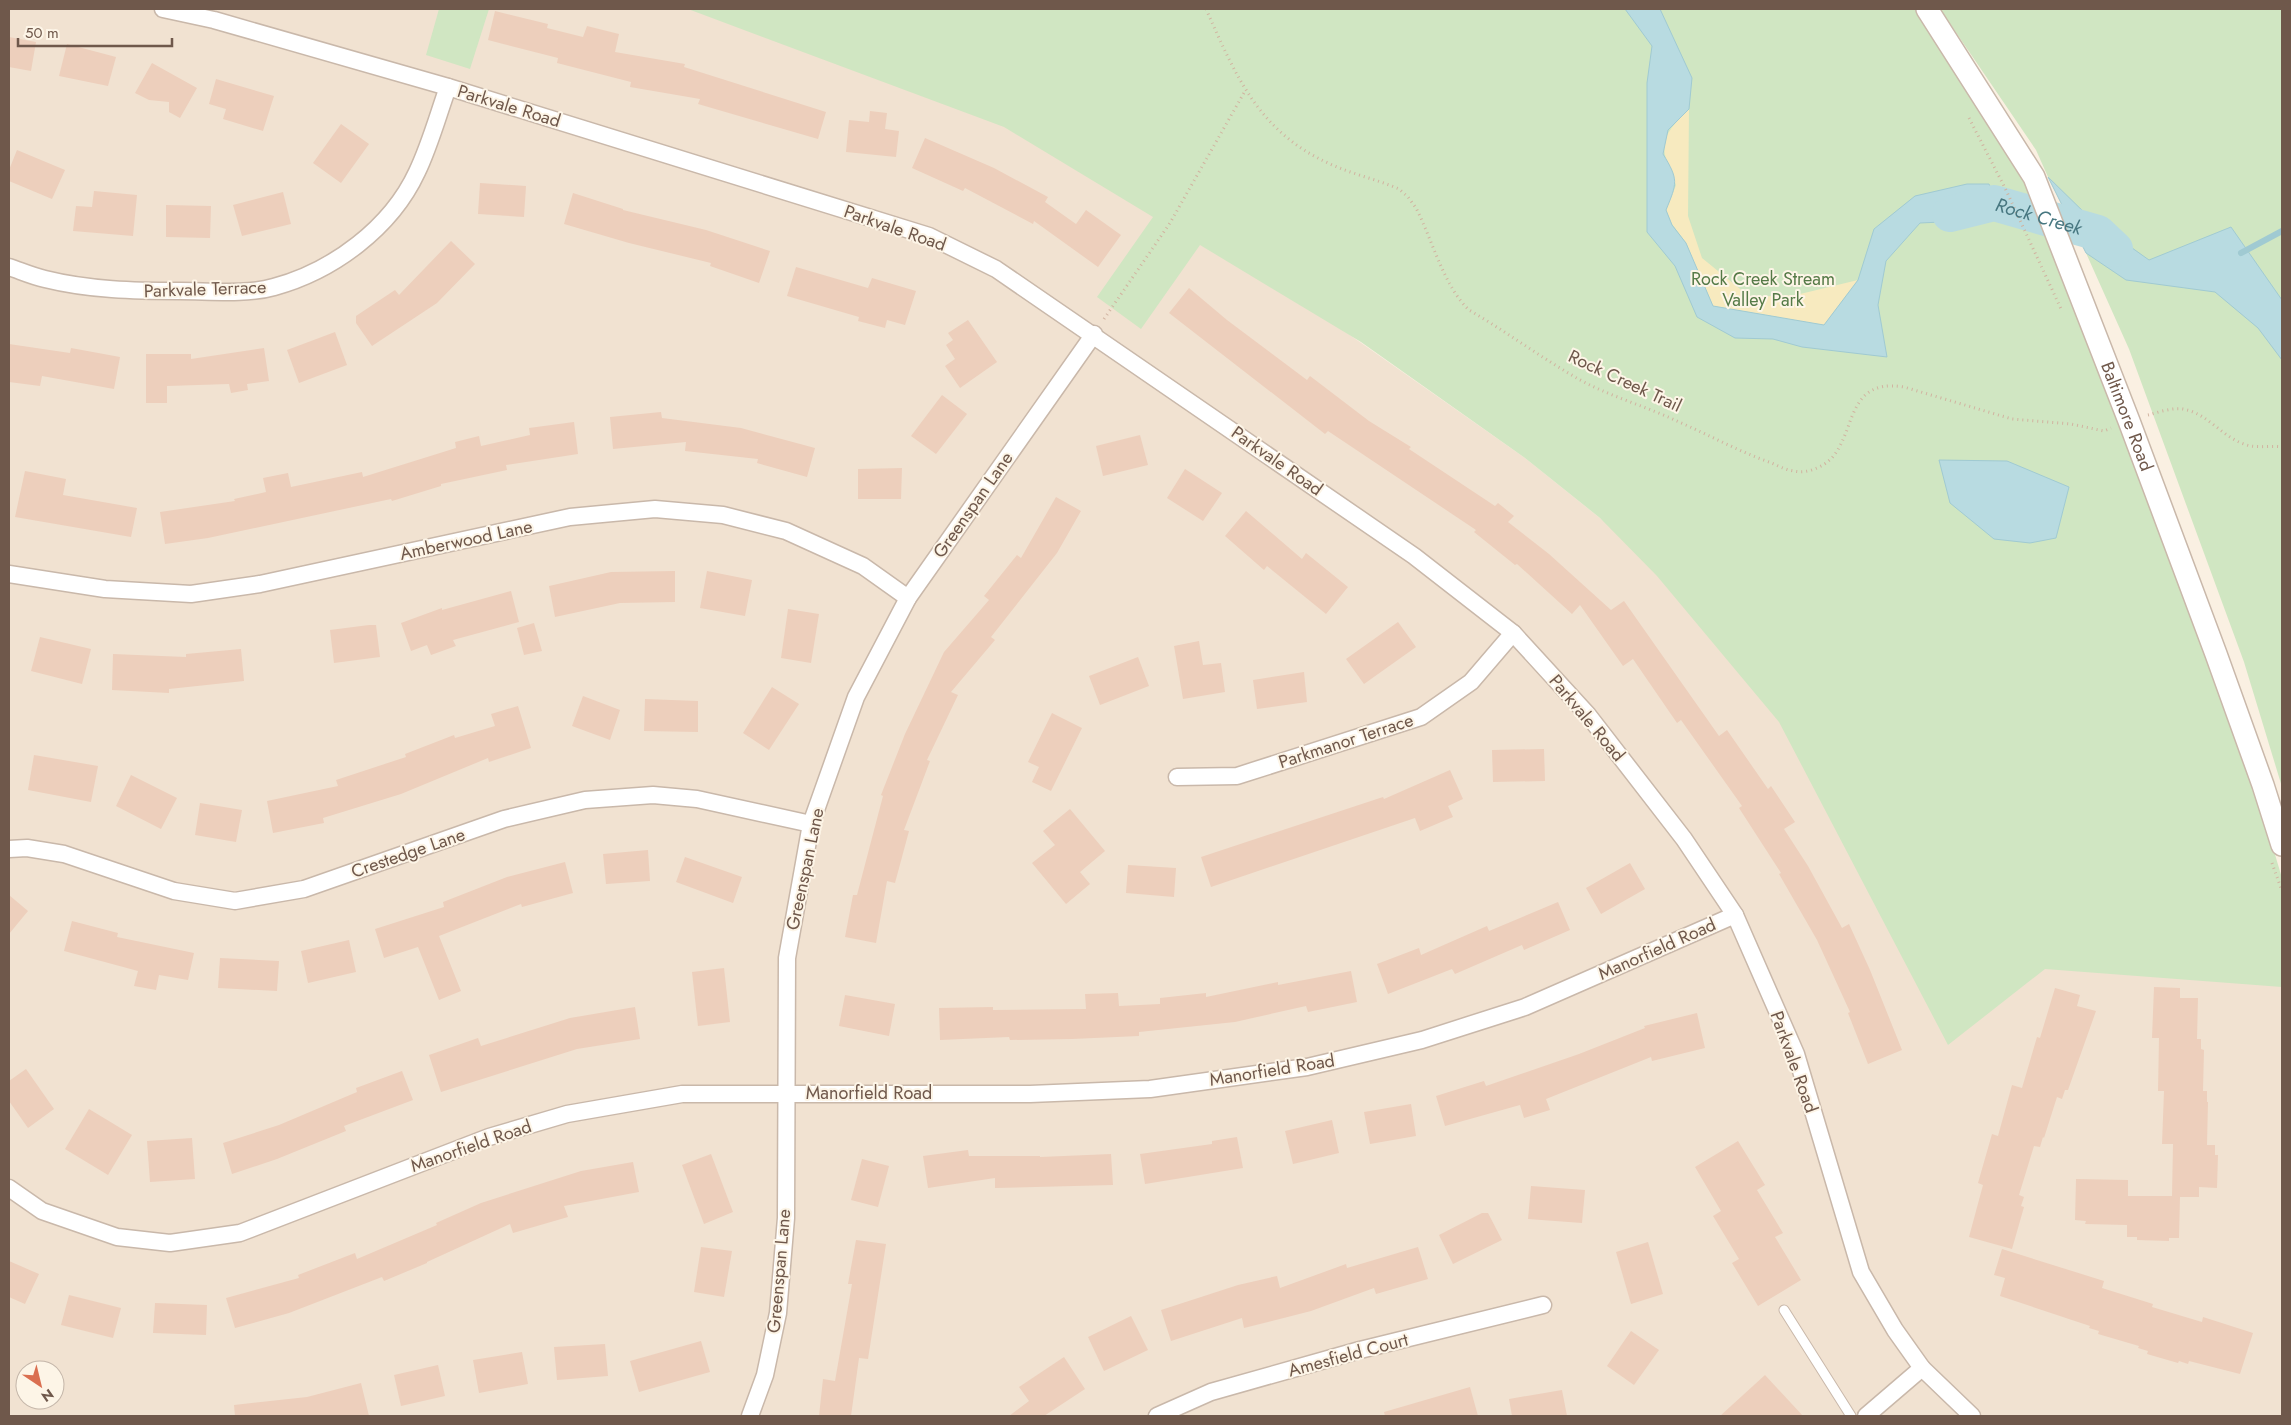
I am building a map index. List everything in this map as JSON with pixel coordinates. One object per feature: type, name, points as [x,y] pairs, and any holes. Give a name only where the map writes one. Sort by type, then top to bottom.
[{"type":"street","name":"Parkvale Road","points":[[164,9],[214,20],[448,87],[929,236],[996,269],[1094,334],[1414,556],[1513,634],[1588,715],[1684,839],[1735,915],[1796,1054],[1861,1272],[1895,1330],[1922,1368],[1972,1416]]},
{"type":"street","name":"Baltimore Road","points":[[1927,9],[2034,177],[2130,421],[2216,654],[2282,844]]},
{"type":"street","name":"Parkvale Terrace","points":[[9,267],[45,279],[119,291],[231,292],[273,288],[310,274],[341,258],[378,227],[402,197],[417,172],[448,87]]},
{"type":"street","name":"Greenspan Lane","points":[[750,1416],[765,1375],[778,1313],[786,1218],[787,958],[811,824],[856,698],[908,598],[1094,334]]},
{"type":"street","name":"Amberwood Lane","points":[[9,574],[106,589],[191,594],[260,584],[570,518],[655,509],[723,514],[786,531],[863,566],[908,598]]},
{"type":"street","name":"Parkmanor Terrace","points":[[1177,777],[1237,776],[1421,717],[1471,682],[1513,634]]},
{"type":"street","name":"Crestedge Lane","points":[[9,849],[28,848],[64,854],[174,891],[235,901],[304,890],[504,819],[585,800],[653,795],[697,799],[811,824]]},
{"type":"street","name":"Manorfield Road","points":[[9,1188],[42,1210],[117,1237],[170,1243],[240,1234],[489,1137],[567,1114],[682,1094],[1030,1094],[1150,1089],[1307,1066],[1422,1040],[1526,1007],[1735,915]]},
{"type":"street","name":"Amesfield Court","points":[[1157,1416],[1211,1392],[1360,1350],[1543,1305]]},
{"type":"street","points":[[1866,1416],[1922,1368]]},
{"type":"lane","points":[[1784,1310],[1851,1416]]},
{"type":"path","name":"Rock Creek Trail","points":[[1206,9],[1235,74],[1245,90],[1255,104],[1285,135],[1327,163],[1399,189],[1408,197],[1423,222],[1450,285],[1459,300],[1469,310],[1576,378],[1678,421],[1746,454],[1793,471],[1803,472],[1821,466],[1830,459],[1837,449],[1859,403],[1867,394],[1878,387],[1890,384],[2012,419],[2071,424],[2104,431],[2113,427]]},
{"type":"path","points":[[1094,334],[1170,223],[1245,90]]},
{"type":"path","points":[[2005,188],[2033,250]]},
{"type":"path","points":[[2140,417],[2176,409],[2187,410],[2232,439],[2244,444],[2257,447],[2270,445],[2282,447]]},
{"type":"shaded area","points":[[9,9],[700,9],[1025,107],[1525,458],[1781,663],[2282,977],[2282,1416],[9,1416]]},
{"type":"green space","points":[[439,9],[489,9],[470,69],[426,55]]},
{"type":"green space","name":"Rock Creek Stream Valley Park","points":[[688,9],[1919,9],[2047,219],[2235,720],[2282,878],[2282,987],[2045,969],[1948,1045],[1779,722],[1657,576],[1600,518],[1525,458],[1361,342],[1200,245],[1141,329],[1097,297],[1153,217],[1004,127]]},
{"type":"green space","points":[[1940,9],[2282,9],[2282,787],[2244,662],[2129,349],[2086,253],[2088,254],[2062,191],[2048,177],[2036,150]]},
{"type":"sand","points":[[1689,109],[1688,216],[1702,258],[1750,297],[1796,295],[1858,280],[1824,325],[1713,306],[1686,243],[1672,224],[1666,210],[1676,185],[1666,161],[1665,144],[1672,128]]},
{"type":"water","points":[[1625,9],[1660,9],[1692,78],[1689,109],[1668,130],[1663,154],[1672,170],[1675,182],[1666,210],[1672,225],[1686,243],[1713,306],[1824,325],[1858,280],[1874,229],[1915,196],[1967,184],[1989,184],[2004,219],[1920,223],[1886,261],[1878,305],[1887,357],[1802,347],[1773,339],[1735,338],[1697,317],[1675,266],[1647,232],[1647,83],[1652,46]]},
{"type":"water","points":[[2048,177],[2090,218],[2149,260],[2231,227],[2282,300],[2282,360],[2258,328],[2215,292],[2126,280],[2086,253]]},
{"type":"water","points":[[1939,460],[2007,461],[2069,487],[2056,538],[2030,543],[1994,539],[1950,503]]},
{"type":"building","points":[[495,11],[548,24],[547,28],[583,37],[587,26],[619,34],[615,52],[685,64],[684,67],[826,112],[818,139],[698,104],[700,99],[630,87],[631,82],[557,63],[558,58],[488,40]]},
{"type":"building","points":[[9,37],[36,42],[31,71],[9,67]]},
{"type":"building","points":[[67,44],[116,57],[108,86],[59,76]]},
{"type":"building","points":[[152,63],[197,88],[180,118],[169,112],[169,102],[149,100],[135,93]]},
{"type":"building","points":[[216,79],[274,96],[263,131],[223,119],[226,109],[209,104]]},
{"type":"building","points":[[870,111],[887,113],[885,129],[899,131],[896,157],[846,152],[849,120],[869,122]]},
{"type":"building","points":[[341,124],[369,144],[341,183],[313,163]]},
{"type":"building","points":[[925,138],[994,168],[1048,197],[1045,202],[1076,224],[1086,210],[1121,235],[1098,267],[1034,221],[1033,224],[965,188],[963,191],[912,168]]},
{"type":"building","points":[[17,150],[65,170],[52,199],[9,181],[9,170]]},
{"type":"building","points":[[480,183],[526,186],[524,217],[478,214]]},
{"type":"building","points":[[94,191],[137,195],[133,236],[73,231],[76,206],[92,207]]},
{"type":"building","points":[[283,192],[291,224],[242,236],[233,205]]},
{"type":"building","points":[[573,193],[623,210],[706,230],[770,251],[759,283],[710,266],[711,263],[629,243],[564,224]]},
{"type":"building","points":[[166,205],[211,206],[210,238],[166,237]]},
{"type":"building","points":[[451,241],[475,264],[437,303],[372,346],[356,323],[356,316],[395,290],[399,295]]},
{"type":"building","points":[[796,267],[868,288],[872,278],[916,291],[905,325],[887,320],[885,328],[858,321],[859,317],[787,296]]},
{"type":"building","points":[[1189,288],[1227,320],[1307,380],[1310,376],[1369,421],[1411,447],[1409,449],[1495,506],[1498,503],[1514,516],[1508,522],[1549,554],[1611,610],[1624,601],[1719,736],[1727,730],[1768,789],[1771,786],[1795,822],[1784,829],[1808,866],[1842,928],[1849,924],[1870,970],[1902,1050],[1868,1064],[1848,1013],[1850,1012],[1817,940],[1779,874],[1781,873],[1739,808],[1742,806],[1681,720],[1677,723],[1633,659],[1623,666],[1580,605],[1572,614],[1517,564],[1515,565],[1474,532],[1476,530],[1328,431],[1325,434],[1169,313]]},
{"type":"building","points":[[968,320],[997,362],[960,388],[945,366],[955,359],[946,345],[953,340],[948,333]]},
{"type":"building","points":[[335,332],[347,365],[299,383],[287,350]]},
{"type":"building","points":[[9,344],[70,353],[71,348],[120,357],[114,389],[42,376],[40,386],[9,382]]},
{"type":"building","points":[[264,348],[269,381],[247,384],[248,390],[231,393],[229,384],[167,386],[167,403],[146,403],[146,354],[191,354],[191,359]]},
{"type":"building","points":[[942,395],[967,414],[936,454],[911,436]]},
{"type":"building","points":[[661,412],[662,418],[741,428],[815,448],[807,477],[757,463],[758,459],[685,451],[686,442],[613,449],[610,417]]},
{"type":"building","points":[[574,422],[578,454],[506,465],[507,470],[441,484],[441,486],[392,501],[391,499],[208,538],[165,544],[160,512],[235,501],[234,499],[266,492],[263,478],[288,473],[291,487],[362,472],[363,477],[456,448],[455,442],[479,436],[481,446],[530,435],[529,428]]},
{"type":"building","points":[[1140,435],[1148,465],[1103,476],[1096,446]]},
{"type":"building","points":[[902,468],[901,499],[858,499],[858,469]]},
{"type":"building","points":[[1185,469],[1222,493],[1203,521],[1167,498]]},
{"type":"building","points":[[25,471],[66,479],[63,495],[137,508],[131,537],[15,517]]},
{"type":"building","points":[[1056,497],[1081,511],[1057,553],[991,637],[995,640],[951,692],[958,695],[927,760],[930,761],[904,830],[909,831],[895,883],[887,881],[876,943],[845,937],[853,895],[857,895],[883,796],[881,795],[905,734],[944,652],[989,600],[984,596],[1017,555],[1021,558]]},
{"type":"building","points":[[1246,511],[1302,559],[1306,553],[1348,587],[1326,614],[1267,566],[1264,570],[1225,536]]},
{"type":"building","points":[[675,571],[675,602],[620,603],[555,617],[549,586],[611,572]]},
{"type":"building","points":[[707,571],[752,580],[745,616],[700,608]]},
{"type":"building","points":[[511,591],[519,622],[453,640],[456,646],[431,655],[427,645],[411,651],[401,623],[442,608],[442,610]]},
{"type":"building","points":[[788,609],[819,614],[811,663],[781,658]]},
{"type":"building","points":[[1398,622],[1416,647],[1364,684],[1346,659]]},
{"type":"building","points":[[534,623],[542,651],[524,655],[517,628]]},
{"type":"building","points":[[376,625],[380,657],[334,663],[330,630]]},
{"type":"building","points":[[40,637],[91,649],[82,684],[31,671]]},
{"type":"building","points":[[1199,641],[1203,665],[1221,663],[1225,692],[1183,699],[1174,646]]},
{"type":"building","points":[[241,649],[244,681],[169,689],[169,693],[112,690],[113,654],[186,657],[186,654]]},
{"type":"building","points":[[1138,657],[1149,686],[1100,705],[1089,676]]},
{"type":"building","points":[[1304,672],[1307,702],[1257,709],[1253,680]]},
{"type":"building","points":[[772,687],[799,704],[769,750],[743,733]]},
{"type":"building","points":[[583,696],[620,710],[610,740],[572,726]]},
{"type":"building","points":[[645,699],[698,701],[698,732],[644,731]]},
{"type":"building","points":[[518,706],[531,748],[489,762],[488,758],[401,794],[323,818],[324,823],[273,833],[267,801],[338,786],[336,780],[406,757],[405,754],[454,735],[455,738],[495,726],[491,714]]},
{"type":"building","points":[[1052,713],[1082,728],[1051,791],[1032,782],[1039,767],[1028,762]]},
{"type":"building","points":[[1544,749],[1545,781],[1493,782],[1492,750]]},
{"type":"building","points":[[34,755],[98,766],[91,802],[28,790]]},
{"type":"building","points":[[1450,770],[1463,799],[1448,806],[1453,817],[1420,831],[1415,818],[1211,887],[1201,857],[1383,797],[1384,799]]},
{"type":"building","points":[[131,775],[177,798],[161,829],[116,806]]},
{"type":"building","points":[[200,803],[242,810],[236,842],[195,835]]},
{"type":"building","points":[[1070,809],[1105,851],[1080,872],[1090,884],[1066,904],[1032,863],[1055,845],[1043,831]]},
{"type":"building","points":[[648,850],[650,881],[606,884],[603,854]]},
{"type":"building","points":[[685,857],[742,877],[733,903],[676,882]]},
{"type":"building","points":[[565,862],[573,893],[522,907],[521,904],[439,936],[461,991],[439,1000],[418,947],[384,958],[375,929],[444,907],[443,902],[507,877]]},
{"type":"building","points":[[1630,863],[1645,889],[1601,914],[1586,888]]},
{"type":"building","points":[[1128,865],[1176,868],[1174,897],[1126,893]]},
{"type":"building","points":[[9,895],[28,911],[9,934]]},
{"type":"building","points":[[1558,902],[1570,930],[1524,950],[1522,945],[1455,974],[1452,969],[1388,994],[1377,964],[1419,948],[1421,955],[1487,926],[1489,931]]},
{"type":"building","points":[[72,921],[118,933],[117,937],[194,953],[188,980],[159,975],[156,990],[134,986],[138,971],[64,951]]},
{"type":"building","points":[[349,940],[356,972],[308,983],[301,951]]},
{"type":"building","points":[[220,958],[279,961],[277,991],[218,988]]},
{"type":"building","points":[[724,968],[730,1022],[698,1026],[692,972]]},
{"type":"building","points":[[1351,971],[1357,1002],[1308,1012],[1306,1006],[1235,1022],[1139,1032],[1139,1036],[1072,1039],[1010,1040],[1009,1037],[940,1040],[939,1008],[993,1007],[993,1010],[1086,1009],[1085,994],[1118,993],[1119,1006],[1160,1004],[1160,998],[1206,993],[1206,997],[1278,982],[1278,985]]},
{"type":"building","points":[[2154,987],[2180,988],[2180,998],[2198,998],[2197,1039],[2201,1039],[2201,1049],[2204,1050],[2203,1091],[2207,1091],[2208,1102],[2207,1145],[2215,1145],[2215,1155],[2218,1155],[2217,1188],[2199,1187],[2199,1197],[2180,1197],[2179,1238],[2169,1238],[2169,1241],[2137,1240],[2137,1237],[2127,1237],[2127,1225],[2085,1224],[2086,1221],[2075,1220],[2076,1179],[2128,1180],[2128,1196],[2172,1196],[2173,1144],[2162,1144],[2164,1091],[2158,1091],[2159,1038],[2152,1038]]},
{"type":"building","points":[[2055,988],[2080,995],[2077,1006],[2096,1011],[2068,1090],[2065,1090],[2062,1099],[2057,1097],[2040,1147],[2034,1146],[2019,1195],[2024,1197],[2021,1206],[2024,1207],[2012,1249],[1969,1237],[1983,1185],[1978,1183],[1992,1134],[1998,1136],[2012,1085],[2022,1088],[2037,1037],[2040,1038]]},
{"type":"building","points":[[845,995],[895,1004],[889,1036],[839,1026]]},
{"type":"building","points":[[635,1007],[640,1039],[577,1049],[441,1092],[429,1055],[478,1038],[481,1046],[570,1018]]},
{"type":"building","points":[[1697,1013],[1705,1048],[1652,1061],[1651,1057],[1546,1099],[1550,1110],[1524,1118],[1520,1105],[1445,1126],[1436,1096],[1484,1081],[1486,1086],[1579,1054],[1645,1028],[1644,1026]]},
{"type":"building","points":[[26,1069],[54,1109],[28,1128],[9,1101],[9,1081]]},
{"type":"building","points":[[402,1071],[413,1100],[344,1126],[346,1131],[277,1159],[232,1174],[223,1143],[279,1125],[357,1092],[356,1088]]},
{"type":"building","points":[[1411,1104],[1416,1136],[1370,1144],[1364,1112]]},
{"type":"building","points":[[89,1109],[132,1135],[108,1175],[65,1149]]},
{"type":"building","points":[[1332,1120],[1339,1153],[1293,1164],[1285,1131]]},
{"type":"building","points":[[1237,1137],[1243,1168],[1145,1184],[1140,1154],[1212,1144],[1212,1141]]},
{"type":"building","points":[[192,1138],[195,1179],[150,1182],[147,1141]]},
{"type":"building","points":[[1738,1141],[1765,1185],[1757,1190],[1783,1233],[1775,1237],[1801,1280],[1758,1306],[1732,1263],[1739,1259],[1713,1216],[1721,1211],[1695,1167]]},
{"type":"building","points":[[968,1150],[969,1156],[1040,1157],[1111,1154],[1113,1185],[995,1188],[995,1178],[928,1188],[923,1156]]},
{"type":"building","points":[[711,1154],[733,1212],[704,1224],[682,1165]]},
{"type":"building","points":[[862,1159],[889,1166],[878,1207],[851,1200]]},
{"type":"building","points":[[633,1162],[639,1192],[564,1206],[568,1217],[513,1233],[510,1224],[384,1281],[382,1277],[289,1313],[235,1328],[226,1298],[299,1278],[298,1275],[355,1253],[357,1259],[437,1225],[436,1223],[481,1203],[581,1171]]},
{"type":"building","points":[[1531,1186],[1585,1190],[1582,1223],[1528,1219]]},
{"type":"building","points":[[1482,1213],[1488,1213],[1502,1240],[1453,1264],[1439,1235]]},
{"type":"building","points":[[856,1240],[886,1244],[868,1359],[859,1358],[851,1416],[819,1416],[823,1379],[835,1381],[852,1284],[848,1284]]},
{"type":"building","points":[[1648,1242],[1663,1294],[1631,1304],[1616,1252]]},
{"type":"building","points":[[701,1247],[732,1251],[724,1297],[694,1292]]},
{"type":"building","points":[[1418,1247],[1428,1279],[1376,1294],[1374,1288],[1311,1311],[1244,1328],[1242,1318],[1171,1341],[1161,1310],[1238,1285],[1277,1276],[1280,1288],[1346,1264],[1347,1268]]},
{"type":"building","points":[[2002,1249],[2104,1281],[2102,1288],[2153,1304],[2152,1307],[2202,1322],[2203,1317],[2253,1333],[2240,1374],[2189,1361],[2188,1364],[2179,1361],[2178,1363],[2147,1354],[2148,1351],[2138,1348],[2139,1346],[2098,1334],[2099,1331],[2089,1328],[2090,1326],[2000,1296],[2005,1278],[1994,1275]]},
{"type":"building","points":[[9,1261],[39,1274],[25,1304],[9,1297]]},
{"type":"building","points":[[69,1295],[121,1308],[113,1338],[61,1325]]},
{"type":"building","points":[[155,1303],[207,1305],[206,1335],[153,1333]]},
{"type":"building","points":[[1131,1316],[1148,1350],[1104,1371],[1088,1337]]},
{"type":"building","points":[[1631,1331],[1659,1350],[1634,1385],[1607,1366]]},
{"type":"building","points":[[701,1341],[710,1372],[639,1392],[630,1361]]},
{"type":"building","points":[[605,1344],[608,1376],[557,1380],[554,1347]]},
{"type":"building","points":[[522,1352],[528,1384],[479,1393],[473,1360]]},
{"type":"building","points":[[1064,1357],[1085,1389],[1044,1416],[1009,1416],[1029,1401],[1019,1387]]},
{"type":"building","points":[[438,1365],[445,1396],[401,1406],[394,1375]]},
{"type":"building","points":[[1765,1375],[1803,1416],[1720,1416]]},
{"type":"building","points":[[361,1383],[369,1416],[235,1416],[234,1405],[307,1397]]},
{"type":"building","points":[[1470,1387],[1478,1416],[1385,1416],[1384,1412]]},
{"type":"building","points":[[1562,1390],[1567,1416],[1512,1416],[1509,1399]]},
{"type":"waterway","name":"Rock Creek","points":[[1950,214],[1994,203],[2098,233],[2115,249]]},
{"type":"waterway","points":[[2241,253],[2282,231]]}]
